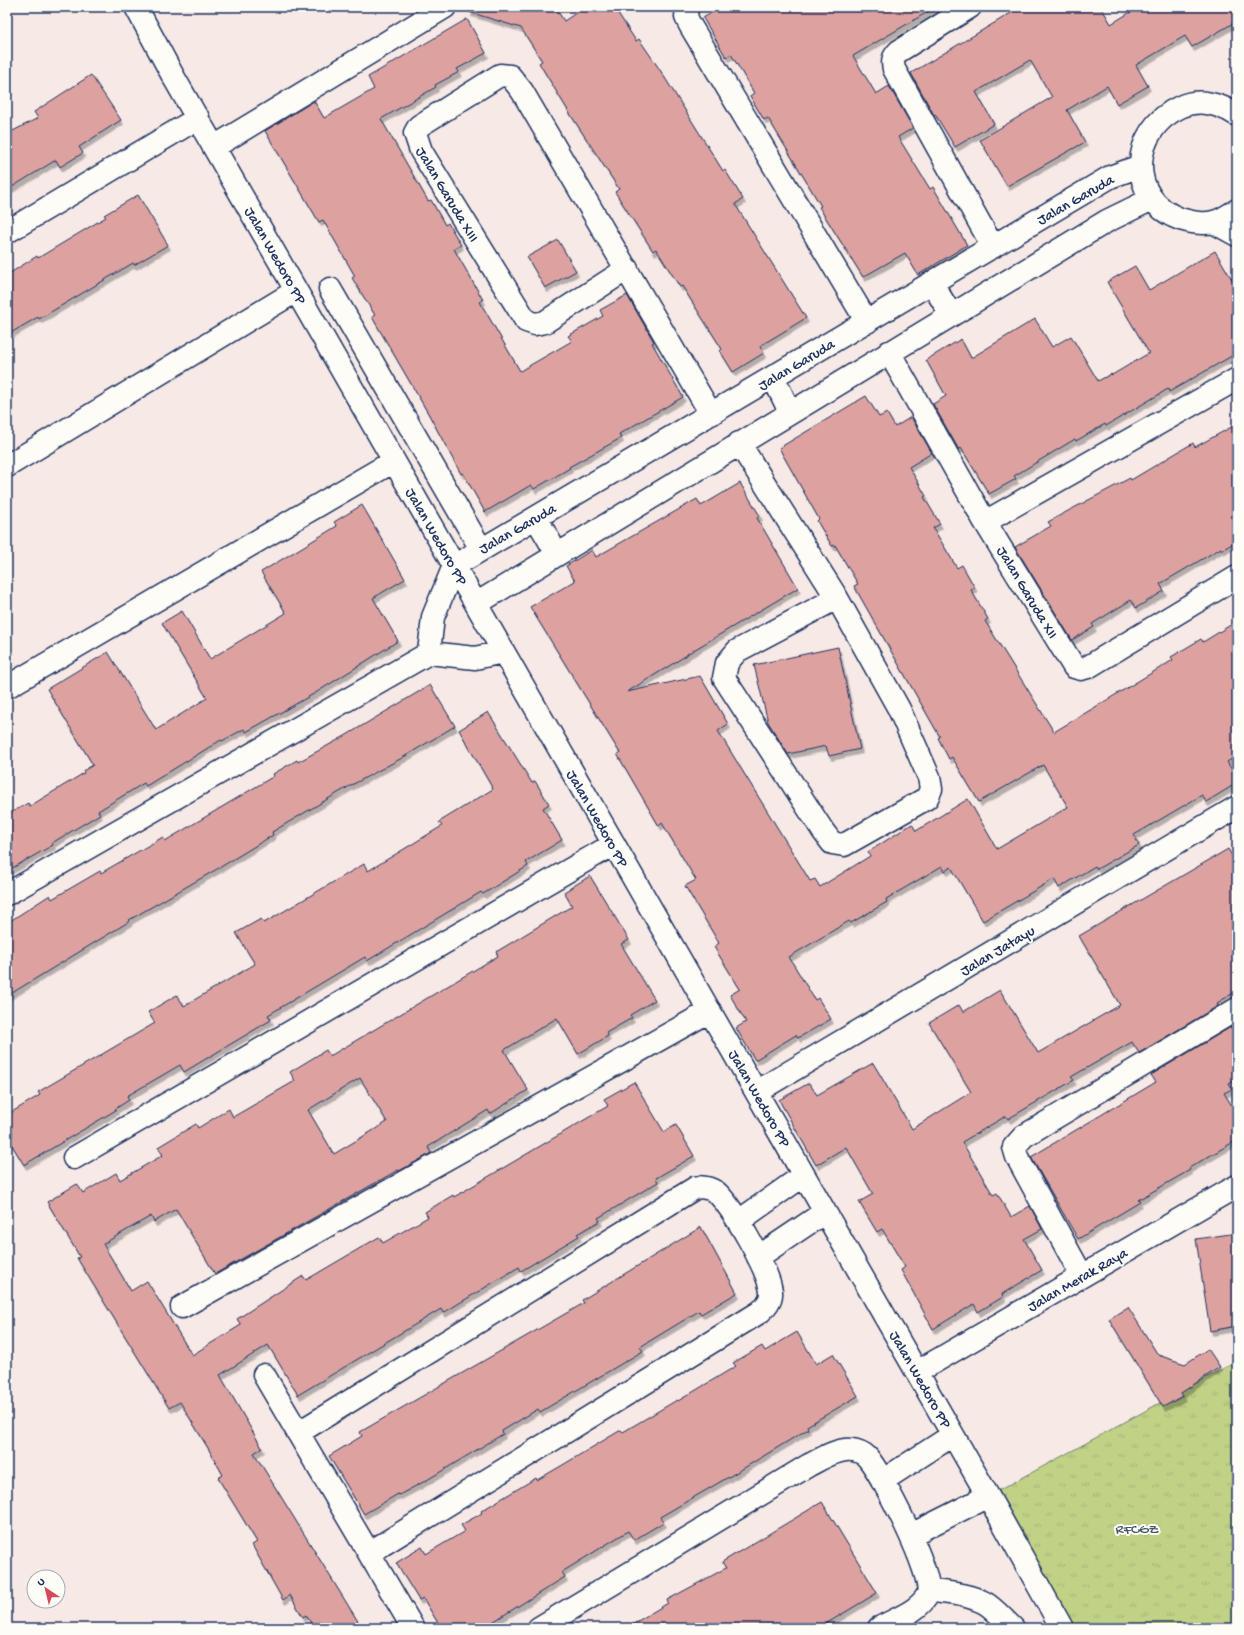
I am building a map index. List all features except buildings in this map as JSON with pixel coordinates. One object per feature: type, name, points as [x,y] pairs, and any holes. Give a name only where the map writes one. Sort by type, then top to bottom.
[{"type":"street","name":"Jalan Wedoro PP","points":[[136,7],[296,291],[826,1212],[1062,1628]]},
{"type":"street","points":[[214,147],[445,7]]},
{"type":"street","points":[[688,7],[686,17],[690,25],[867,322]]},
{"type":"street","points":[[970,7],[899,51],[895,56],[893,63],[894,69],[993,246]]},
{"type":"street","name":"Jalan Garuda XIII","points":[[627,270],[544,322],[535,324],[526,321],[421,151],[415,132],[419,126],[500,75],[510,76],[522,91],[627,270],[711,414]]},
{"type":"street","points":[[1237,115],[1226,107],[1206,102],[1185,105],[1166,113],[1152,127],[1143,146],[1140,166],[1142,178],[1152,200],[1169,215],[1190,223],[1213,222],[1237,210]]},
{"type":"street","points":[[7,232],[198,118]]},
{"type":"street","name":"Jalan Garuda","points":[[454,566],[1110,177],[1140,166]]},
{"type":"street","points":[[476,604],[739,442],[1107,221],[1152,200]]},
{"type":"street","points":[[1213,222],[1237,235]]},
{"type":"street","points":[[932,283],[951,315]]},
{"type":"street","points":[[330,289],[481,549]]},
{"type":"street","points":[[7,466],[296,291]]},
{"type":"street","name":"Jalan Garuda XII","points":[[889,352],[985,522],[1068,660],[1078,669],[1088,667],[1237,577]]},
{"type":"street","points":[[773,377],[790,412]]},
{"type":"street","points":[[985,522],[1237,379]]},
{"type":"street","points":[[739,442],[837,598],[899,709],[929,777],[931,789],[926,798],[844,845],[832,843],[823,831],[724,678],[727,663],[737,651],[837,598]]},
{"type":"street","points":[[7,688],[394,461]]},
{"type":"street","points":[[536,518],[557,554]]},
{"type":"street","points":[[429,653],[433,617],[454,566]]},
{"type":"street","points":[[7,894],[429,653],[475,658],[503,652]]},
{"type":"street","name":"Jalan Jatayu","points":[[756,1092],[1237,807]]},
{"type":"street","points":[[74,1158],[614,844]]},
{"type":"street","points":[[1082,1276],[1017,1157],[1014,1147],[1024,1136],[1237,1009]]},
{"type":"street","points":[[182,1307],[710,1011]]},
{"type":"street","points":[[739,1221],[804,1175]]},
{"type":"street","name":"Jalan Merak Raya","points":[[917,1372],[1237,1186]]},
{"type":"street","points":[[298,1433],[695,1188],[706,1188],[717,1193],[739,1221],[758,1257],[771,1290],[769,1301],[760,1312],[369,1553]]},
{"type":"street","points":[[758,1257],[826,1212]]},
{"type":"street","points":[[264,1375],[413,1628]]},
{"type":"street","points":[[882,1481],[953,1435]]},
{"type":"street","points":[[539,1628],[809,1465],[841,1451],[852,1450],[866,1456],[882,1481],[911,1535],[925,1568],[929,1591],[918,1606],[879,1628]]},
{"type":"street","points":[[911,1535],[988,1496]]},
{"type":"street","points":[[929,1591],[952,1593],[971,1597],[985,1603],[1014,1628]]},
{"type":"green space","name":"RFCGZ","points":[[1237,1361],[1237,1628],[1075,1628],[998,1491]]}]
